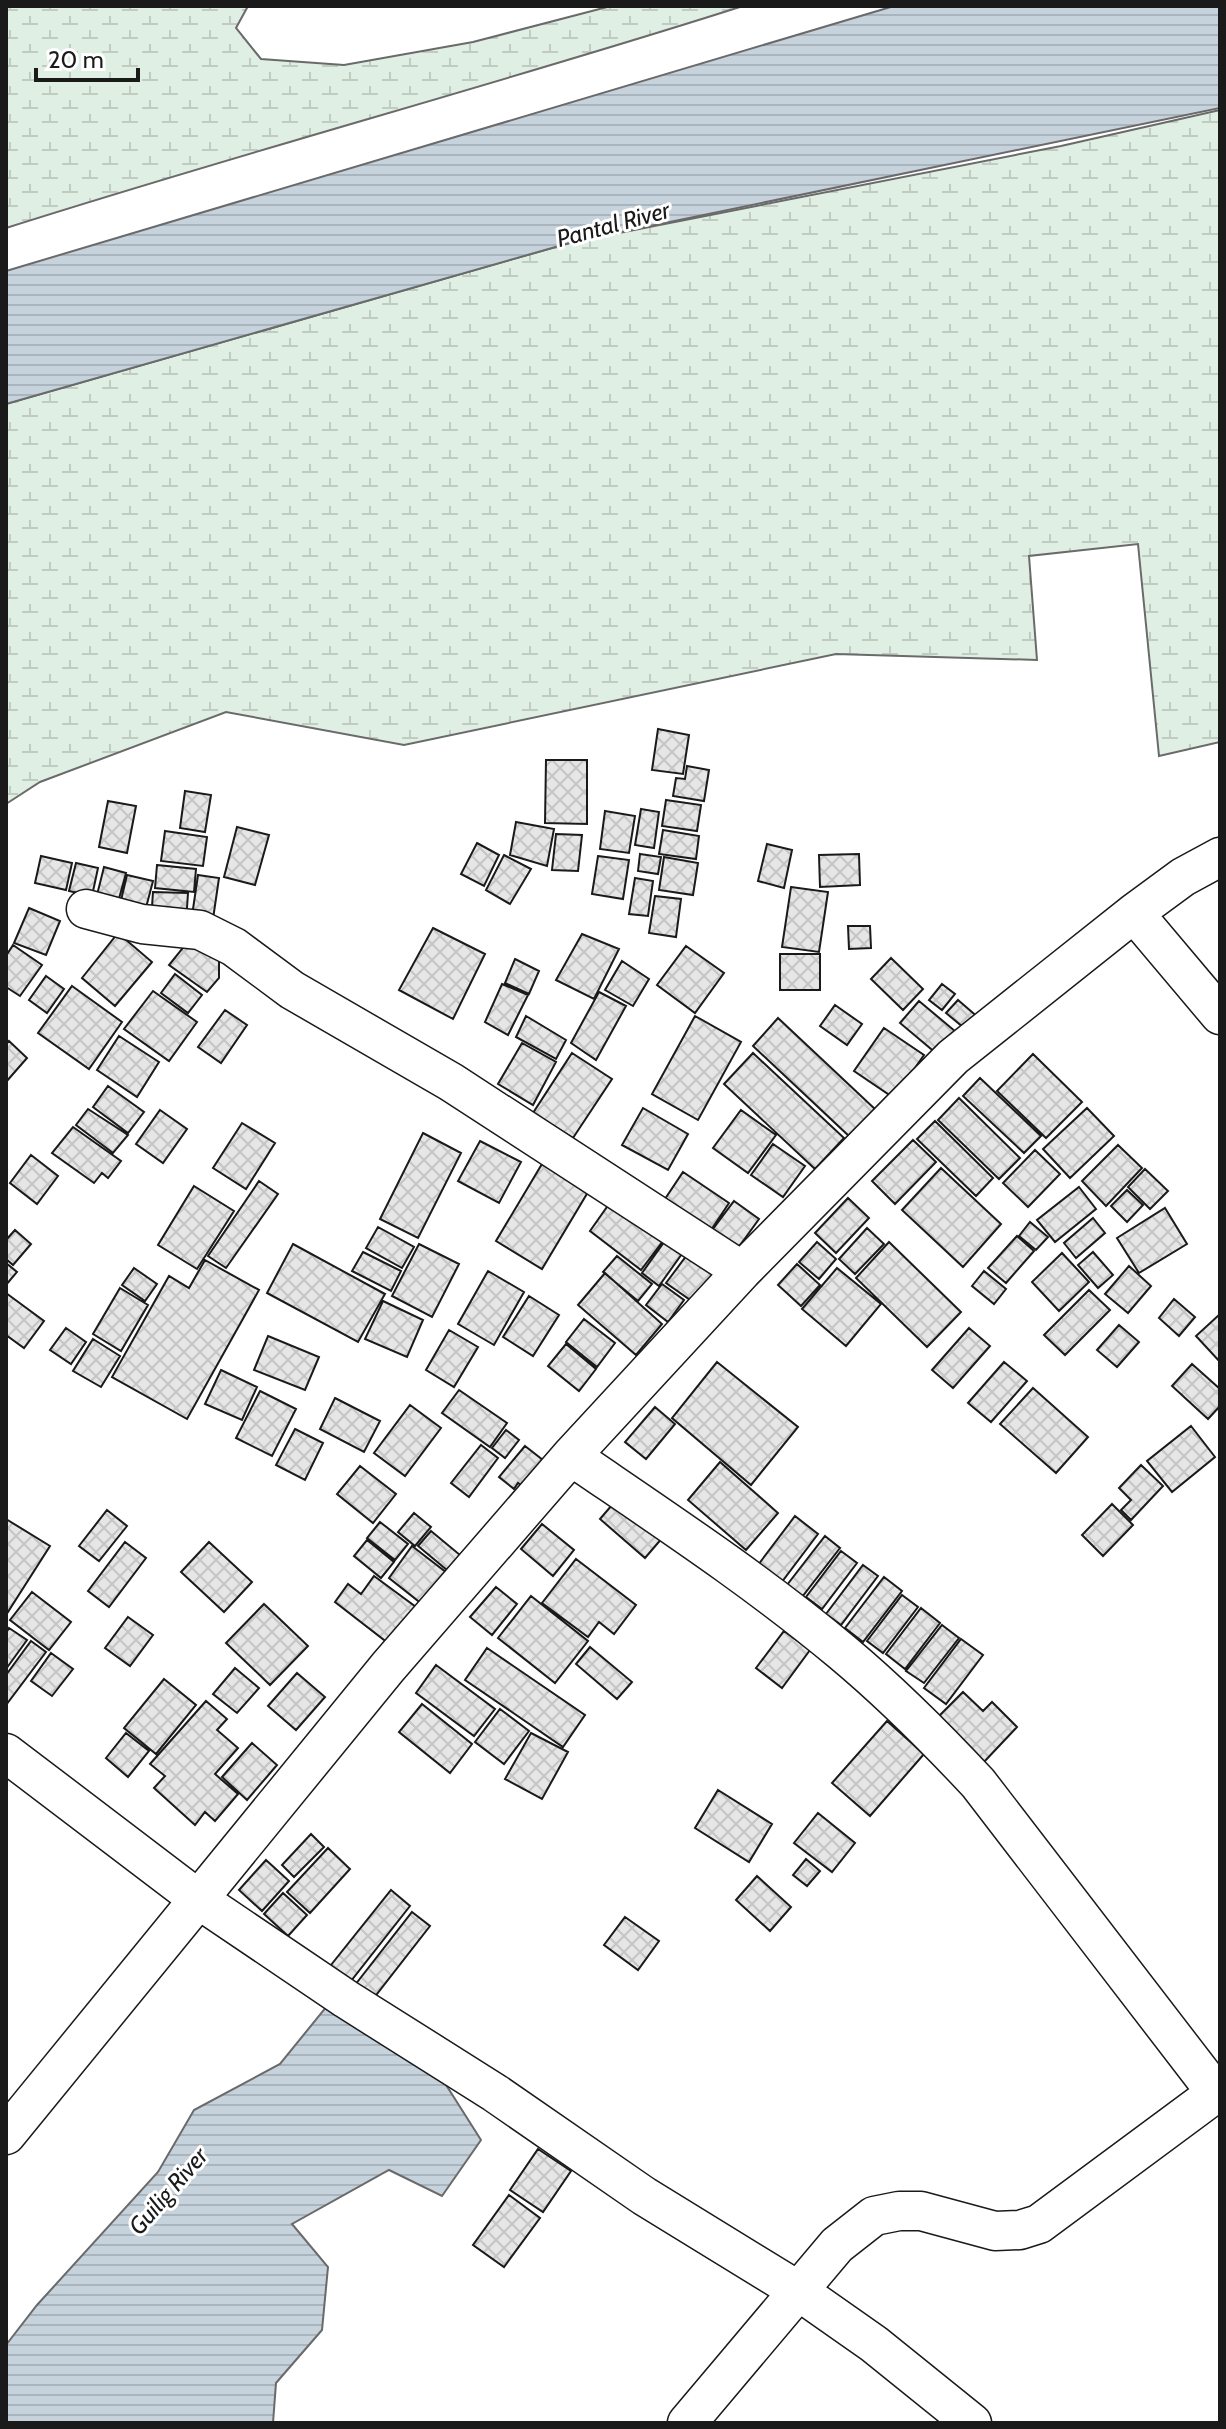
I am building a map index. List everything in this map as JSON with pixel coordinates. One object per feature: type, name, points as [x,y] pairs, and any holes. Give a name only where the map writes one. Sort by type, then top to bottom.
[{"type":"street","points":[[6,2135],[388,1667],[571,1456],[742,1271],[953,1057],[1134,913],[1183,877],[1220,857]]},
{"type":"street","points":[[86,909],[142,924],[200,930],[234,947],[292,990],[451,1082],[742,1271]]},
{"type":"street","points":[[1134,913],[1220,1015]]},
{"type":"street","points":[[571,1456],[731,1566],[842,1652],[935,1737],[978,1783],[1218,2092],[1039,2224],[1020,2230],[995,2231],[921,2211],[874,2216],[837,2245],[687,2423]]},
{"type":"street","points":[[6,1753],[198,1899],[346,1999],[495,2093],[644,2196],[797,2290],[874,2344],[972,2423]]},
{"type":"green space","points":[[6,6],[248,6],[236,28],[261,59],[344,65],[473,42],[611,6],[743,6],[6,228]]},
{"type":"green space","points":[[1220,110],[1220,742],[1159,756],[1138,544],[1029,556],[1037,660],[836,654],[404,745],[226,712],[40,782],[6,804],[6,404],[573,242],[1061,146]]},
{"type":"water","name":"Pantal River","points":[[894,6],[1220,6],[1220,108],[573,242],[6,404],[6,271]]},
{"type":"water","name":"Guilig River","points":[[331,2001],[441,2077],[481,2140],[442,2196],[389,2170],[292,2224],[328,2267],[322,2330],[276,2383],[273,2423],[6,2423],[6,2345],[37,2305],[158,2172],[194,2110],[280,2064]]},
{"type":"building","points":[[658,729],[689,735],[683,774],[652,770]]},
{"type":"building","points":[[546,760],[587,760],[587,824],[545,823]]},
{"type":"building","points":[[687,766],[709,770],[704,801],[673,796],[676,778],[685,779]]},
{"type":"building","points":[[185,791],[211,795],[205,832],[180,828]]},
{"type":"building","points":[[666,800],[701,805],[697,831],[662,826]]},
{"type":"building","points":[[108,801],[136,806],[127,853],[99,847]]},
{"type":"building","points":[[641,809],[659,812],[654,848],[635,845]]},
{"type":"building","points":[[605,811],[635,816],[629,853],[600,849]]},
{"type":"building","points":[[516,822],[554,829],[547,866],[510,855]]},
{"type":"building","points":[[237,827],[269,835],[255,885],[224,877]]},
{"type":"building","points":[[663,830],[699,836],[696,859],[659,854]]},
{"type":"building","points":[[165,831],[207,837],[203,866],[161,861]]},
{"type":"building","points":[[556,834],[582,835],[578,871],[552,870]]},
{"type":"building","points":[[477,843],[499,855],[484,886],[461,874]]},
{"type":"building","points":[[767,844],[792,850],[784,888],[758,881]]},
{"type":"building","points":[[640,854],[661,857],[658,874],[638,871]]},
{"type":"building","points":[[859,854],[860,885],[820,887],[819,855]]},
{"type":"building","points":[[504,855],[531,869],[510,904],[486,890]]},
{"type":"building","points":[[41,856],[72,863],[66,890],[35,883]]},
{"type":"building","points":[[598,856],[629,860],[623,899],[592,894]]},
{"type":"building","points":[[664,857],[698,863],[693,895],[659,890]]},
{"type":"building","points":[[76,863],[98,868],[92,896],[69,891]]},
{"type":"building","points":[[157,865],[196,869],[194,892],[155,888]]},
{"type":"building","points":[[104,867],[126,873],[117,906],[96,899]]},
{"type":"building","points":[[127,875],[153,881],[143,919],[118,913]]},
{"type":"building","points":[[198,875],[219,878],[213,919],[192,916]]},
{"type":"building","points":[[635,878],[653,881],[648,916],[629,914]]},
{"type":"building","points":[[791,887],[828,892],[819,952],[782,947]]},
{"type":"building","points":[[153,892],[188,893],[186,923],[151,921]]},
{"type":"building","points":[[655,896],[681,899],[676,937],[649,933]]},
{"type":"building","points":[[29,908],[60,921],[46,955],[14,943]]},
{"type":"building","points":[[848,926],[870,926],[871,948],[849,949]]},
{"type":"building","points":[[433,928],[485,954],[453,1019],[399,990]]},
{"type":"building","points":[[118,933],[152,962],[115,1006],[82,978]]},
{"type":"building","points":[[582,934],[619,949],[594,999],[556,980]]},
{"type":"building","points":[[190,939],[219,957],[219,978],[207,992],[169,965]]},
{"type":"building","points":[[13,945],[42,965],[20,996],[6,987],[6,956]]},
{"type":"building","points":[[686,946],[724,973],[695,1013],[657,985]]},
{"type":"building","points":[[780,954],[820,954],[820,990],[780,990]]},
{"type":"building","points":[[891,958],[923,989],[903,1010],[871,979]]},
{"type":"building","points":[[515,959],[539,971],[529,994],[505,983]]},
{"type":"building","points":[[622,961],[649,979],[633,1006],[605,990]]},
{"type":"building","points":[[175,974],[202,995],[188,1013],[161,993]]},
{"type":"building","points":[[46,976],[64,989],[47,1013],[29,1000]]},
{"type":"building","points":[[502,984],[528,995],[508,1035],[485,1022]]},
{"type":"building","points":[[942,984],[955,994],[942,1010],[929,1000]]},
{"type":"building","points":[[72,986],[122,1022],[89,1069],[38,1033]]},
{"type":"building","points":[[153,991],[197,1022],[169,1061],[124,1029]]},
{"type":"building","points":[[599,992],[626,1006],[596,1060],[571,1043]]},
{"type":"building","points":[[958,1000],[980,1019],[969,1032],[946,1013]]},
{"type":"building","points":[[919,1001],[962,1037],[943,1059],[900,1023]]},
{"type":"building","points":[[835,1005],[862,1024],[847,1045],[820,1026]]},
{"type":"building","points":[[225,1010],[247,1025],[221,1063],[198,1047]]},
{"type":"building","points":[[526,1016],[566,1040],[556,1059],[516,1037]]},
{"type":"building","points":[[695,1016],[741,1042],[698,1120],[652,1094]]},
{"type":"building","points":[[778,1018],[876,1110],[850,1137],[753,1046]]},
{"type":"building","points":[[884,1028],[924,1055],[894,1098],[854,1071]]},
{"type":"building","points":[[119,1036],[159,1062],[137,1097],[97,1070]]},
{"type":"building","points":[[9,1041],[27,1058],[6,1082],[6,1044]]},
{"type":"building","points":[[522,1043],[556,1062],[533,1105],[498,1084]]},
{"type":"building","points":[[572,1053],[612,1079],[573,1138],[533,1113]]},
{"type":"building","points":[[753,1053],[844,1138],[815,1169],[724,1084]]},
{"type":"building","points":[[1033,1054],[1082,1102],[1046,1138],[997,1091]]},
{"type":"building","points":[[980,1078],[1041,1136],[1024,1153],[963,1096]]},
{"type":"building","points":[[108,1086],[144,1112],[128,1133],[93,1107]]},
{"type":"building","points":[[959,1098],[1020,1158],[999,1179],[938,1120]]},
{"type":"building","points":[[643,1108],[688,1134],[668,1170],[622,1145]]},
{"type":"building","points":[[1087,1108],[1114,1136],[1070,1178],[1043,1149]]},
{"type":"building","points":[[88,1109],[128,1135],[113,1153],[76,1125]]},
{"type":"building","points":[[160,1110],[187,1129],[163,1163],[136,1144]]},
{"type":"building","points":[[741,1110],[776,1135],[748,1173],[713,1148]]},
{"type":"building","points":[[935,1121],[993,1178],[976,1196],[917,1139]]},
{"type":"building","points":[[242,1123],[275,1143],[246,1189],[213,1168]]},
{"type":"building","points":[[73,1127],[121,1161],[108,1178],[102,1173],[94,1183],[52,1153]]},
{"type":"building","points":[[423,1133],[461,1153],[418,1238],[380,1219]]},
{"type":"building","points":[[913,1140],[936,1162],[895,1204],[872,1181]]},
{"type":"building","points":[[480,1141],[521,1162],[499,1203],[458,1181]]},
{"type":"building","points":[[773,1144],[805,1166],[783,1197],[751,1175]]},
{"type":"building","points":[[1118,1145],[1142,1168],[1106,1206],[1082,1181]]},
{"type":"building","points":[[1035,1150],[1060,1174],[1028,1207],[1003,1183]]},
{"type":"building","points":[[31,1155],[58,1176],[37,1204],[10,1183]]},
{"type":"building","points":[[542,1164],[588,1192],[542,1269],[496,1241]]},
{"type":"building","points":[[941,1168],[1001,1224],[963,1267],[902,1210]]},
{"type":"building","points":[[1145,1169],[1168,1191],[1150,1209],[1128,1187]]},
{"type":"building","points":[[683,1172],[729,1203],[711,1230],[665,1199]]},
{"type":"building","points":[[259,1181],[278,1194],[226,1268],[208,1256]]},
{"type":"building","points":[[194,1186],[234,1211],[197,1269],[158,1245]]},
{"type":"building","points":[[1079,1187],[1096,1209],[1055,1242],[1037,1220]]},
{"type":"building","points":[[1127,1190],[1143,1205],[1127,1222],[1111,1206]]},
{"type":"building","points":[[614,1197],[666,1237],[641,1270],[590,1231]]},
{"type":"building","points":[[848,1198],[869,1218],[836,1253],[815,1233]]},
{"type":"building","points":[[734,1201],[759,1219],[738,1248],[713,1229]]},
{"type":"building","points":[[1165,1208],[1187,1244],[1139,1273],[1117,1238]]},
{"type":"building","points":[[1093,1218],[1105,1233],[1076,1258],[1064,1243]]},
{"type":"building","points":[[1030,1222],[1048,1237],[1036,1250],[1019,1236]]},
{"type":"building","points":[[378,1227],[414,1247],[402,1268],[366,1248]]},
{"type":"building","points":[[867,1228],[884,1244],[855,1274],[839,1259]]},
{"type":"building","points":[[15,1230],[31,1244],[13,1265],[6,1259],[6,1240]]},
{"type":"building","points":[[1017,1236],[1034,1251],[1006,1283],[988,1268]]},
{"type":"building","points":[[667,1238],[684,1251],[659,1286],[642,1273]]},
{"type":"building","points":[[817,1242],[836,1259],[819,1279],[799,1262]]},
{"type":"building","points":[[889,1242],[961,1312],[927,1347],[856,1278]]},
{"type":"building","points":[[293,1244],[385,1294],[358,1342],[267,1293]]},
{"type":"building","points":[[419,1244],[459,1264],[432,1317],[392,1296]]},
{"type":"building","points":[[690,1251],[719,1272],[696,1304],[666,1283]]},
{"type":"building","points":[[363,1252],[401,1271],[391,1291],[352,1271]]},
{"type":"building","points":[[1093,1252],[1113,1275],[1098,1288],[1078,1265]]},
{"type":"building","points":[[1062,1253],[1089,1282],[1059,1311],[1032,1282]]},
{"type":"building","points":[[617,1256],[652,1284],[638,1301],[603,1272]]},
{"type":"building","points":[[205,1260],[259,1290],[187,1419],[112,1377],[169,1276],[189,1288]]},
{"type":"building","points":[[6,1263],[17,1272],[6,1285]]},
{"type":"building","points":[[797,1264],[820,1285],[801,1306],[778,1285]]},
{"type":"building","points":[[1129,1266],[1151,1286],[1128,1313],[1105,1294]]},
{"type":"building","points":[[134,1268],[157,1284],[145,1301],[122,1285]]},
{"type":"building","points":[[837,1268],[881,1304],[846,1346],[802,1309]]},
{"type":"building","points":[[488,1271],[524,1292],[494,1345],[458,1324]]},
{"type":"building","points":[[984,1271],[1006,1289],[994,1304],[972,1286]]},
{"type":"building","points":[[605,1273],[662,1324],[636,1355],[578,1305]]},
{"type":"building","points":[[662,1284],[684,1300],[668,1322],[646,1305]]},
{"type":"building","points":[[120,1288],[148,1305],[121,1351],[93,1334]]},
{"type":"building","points":[[1089,1290],[1110,1310],[1065,1355],[1044,1335]]},
{"type":"building","points":[[6,1293],[44,1321],[24,1348],[6,1335]]},
{"type":"building","points":[[529,1296],[559,1315],[533,1356],[503,1337]]},
{"type":"building","points":[[1174,1299],[1195,1317],[1179,1336],[1159,1318]]},
{"type":"building","points":[[383,1301],[423,1320],[407,1357],[365,1339]]},
{"type":"building","points":[[1220,1314],[1220,1362],[1196,1336]]},
{"type":"building","points":[[584,1319],[615,1343],[597,1367],[566,1342]]},
{"type":"building","points":[[1119,1325],[1139,1342],[1117,1367],[1097,1350]]},
{"type":"building","points":[[66,1328],[86,1342],[71,1364],[50,1350]]},
{"type":"building","points":[[969,1328],[990,1346],[953,1388],[932,1370]]},
{"type":"building","points":[[449,1330],[478,1347],[454,1387],[426,1370]]},
{"type":"building","points":[[268,1336],[319,1357],[305,1390],[254,1370]]},
{"type":"building","points":[[93,1339],[120,1356],[101,1387],[73,1371]]},
{"type":"building","points":[[566,1344],[596,1369],[579,1391],[548,1366]]},
{"type":"building","points":[[717,1362],[798,1427],[751,1485],[672,1418]]},
{"type":"building","points":[[1004,1362],[1027,1381],[991,1422],[968,1403]]},
{"type":"building","points":[[1192,1364],[1220,1389],[1220,1406],[1208,1419],[1172,1386]]},
{"type":"building","points":[[221,1370],[257,1387],[242,1420],[205,1404]]},
{"type":"building","points":[[1033,1388],[1088,1437],[1056,1473],[1000,1424]]},
{"type":"building","points":[[459,1390],[507,1423],[490,1447],[442,1413]]},
{"type":"building","points":[[260,1391],[296,1409],[272,1456],[236,1438]]},
{"type":"building","points":[[335,1398],[380,1421],[364,1452],[320,1429]]},
{"type":"building","points":[[410,1405],[441,1428],[405,1476],[374,1453]]},
{"type":"building","points":[[655,1407],[675,1424],[646,1459],[625,1442]]},
{"type":"building","points":[[1191,1426],[1215,1457],[1172,1492],[1147,1461]]},
{"type":"building","points":[[295,1429],[323,1443],[305,1480],[276,1465]]},
{"type":"building","points":[[506,1430],[519,1440],[505,1458],[492,1448]]},
{"type":"building","points":[[481,1445],[498,1458],[469,1497],[451,1483]]},
{"type":"building","points":[[525,1446],[548,1464],[528,1490],[518,1483],[514,1489],[499,1477]]},
{"type":"building","points":[[720,1462],[778,1513],[746,1550],[688,1500]]},
{"type":"building","points":[[1141,1465],[1163,1486],[1131,1520],[1121,1510],[1131,1500],[1119,1488]]},
{"type":"building","points":[[360,1466],[396,1494],[373,1523],[337,1494]]},
{"type":"building","points":[[618,1498],[663,1537],[645,1558],[600,1519]]},
{"type":"building","points":[[1112,1504],[1133,1525],[1103,1556],[1082,1535]]},
{"type":"building","points":[[107,1510],[127,1526],[99,1561],[79,1546]]},
{"type":"building","points":[[414,1513],[431,1527],[415,1546],[398,1532]]},
{"type":"building","points":[[795,1516],[818,1534],[781,1583],[758,1565]]},
{"type":"building","points":[[6,1519],[50,1546],[6,1615]]},
{"type":"building","points":[[380,1522],[408,1544],[395,1560],[367,1538]]},
{"type":"building","points":[[542,1524],[574,1550],[553,1576],[521,1549]]},
{"type":"building","points":[[431,1531],[460,1555],[447,1570],[418,1546]]},
{"type":"building","points":[[825,1536],[840,1548],[802,1597],[787,1585]]},
{"type":"building","points":[[367,1540],[394,1562],[381,1578],[354,1556]]},
{"type":"building","points":[[125,1542],[146,1558],[109,1607],[88,1591]]},
{"type":"building","points":[[209,1542],[252,1582],[224,1612],[181,1572]]},
{"type":"building","points":[[412,1546],[447,1573],[422,1604],[389,1578]]},
{"type":"building","points":[[841,1551],[857,1563],[822,1609],[806,1597]]},
{"type":"building","points":[[576,1559],[636,1605],[614,1634],[599,1622],[588,1637],[542,1603]]},
{"type":"building","points":[[863,1565],[878,1576],[841,1625],[826,1614]]},
{"type":"building","points":[[374,1576],[416,1607],[388,1643],[335,1602],[348,1584],[361,1594]]},
{"type":"building","points":[[884,1577],[902,1591],[863,1642],[845,1628]]},
{"type":"building","points":[[496,1587],[517,1604],[492,1635],[470,1617]]},
{"type":"building","points":[[32,1592],[71,1622],[49,1650],[10,1620]]},
{"type":"building","points":[[902,1595],[918,1607],[883,1653],[867,1641]]},
{"type":"building","points":[[531,1596],[588,1641],[555,1683],[498,1638]]},
{"type":"building","points":[[264,1604],[308,1646],[270,1685],[226,1643]]},
{"type":"building","points":[[921,1608],[940,1623],[905,1669],[886,1654]]},
{"type":"building","points":[[128,1617],[153,1635],[130,1666],[105,1648]]},
{"type":"building","points":[[942,1625],[959,1638],[924,1683],[906,1671]]},
{"type":"building","points":[[9,1628],[27,1640],[6,1669],[6,1633]]},
{"type":"building","points":[[784,1631],[810,1650],[782,1688],[756,1668]]},
{"type":"building","points":[[961,1639],[983,1655],[946,1704],[924,1688]]},
{"type":"building","points":[[31,1641],[46,1652],[6,1705],[6,1675]]},
{"type":"building","points":[[590,1647],[632,1682],[617,1699],[576,1664]]},
{"type":"building","points":[[487,1648],[585,1715],[563,1747],[465,1680]]},
{"type":"building","points":[[51,1653],[73,1669],[52,1696],[31,1681]]},
{"type":"building","points":[[436,1665],[495,1709],[474,1736],[416,1693]]},
{"type":"building","points":[[235,1668],[259,1688],[237,1713],[213,1694]]},
{"type":"building","points":[[297,1673],[325,1697],[296,1730],[268,1706]]},
{"type":"building","points":[[164,1679],[196,1705],[156,1754],[124,1728]]},
{"type":"building","points":[[963,1692],[983,1711],[992,1702],[1017,1727],[983,1763],[937,1718]]},
{"type":"building","points":[[206,1701],[227,1719],[217,1730],[238,1748],[215,1774],[238,1794],[215,1821],[205,1812],[195,1825],[154,1788],[165,1776],[150,1764]]},
{"type":"building","points":[[422,1704],[472,1744],[450,1773],[399,1732]]},
{"type":"building","points":[[500,1709],[529,1731],[504,1764],[475,1742]]},
{"type":"building","points":[[887,1721],[924,1754],[870,1816],[832,1783]]},
{"type":"building","points":[[126,1733],[149,1751],[128,1777],[106,1758]]},
{"type":"building","points":[[531,1733],[568,1752],[542,1799],[505,1779]]},
{"type":"building","points":[[252,1743],[277,1765],[247,1800],[222,1777]]},
{"type":"building","points":[[718,1790],[772,1824],[749,1862],[695,1828]]},
{"type":"building","points":[[818,1813],[855,1843],[832,1872],[794,1843]]},
{"type":"building","points":[[311,1834],[324,1847],[294,1877],[282,1865]]},
{"type":"building","points":[[328,1848],[350,1869],[310,1913],[287,1892]]},
{"type":"building","points":[[806,1859],[820,1871],[807,1886],[793,1875]]},
{"type":"building","points":[[266,1860],[289,1881],[262,1911],[239,1890]]},
{"type":"building","points":[[757,1876],[791,1907],[770,1931],[736,1900]]},
{"type":"building","points":[[391,1890],[410,1906],[347,1986],[327,1970]]},
{"type":"building","points":[[283,1893],[307,1915],[288,1936],[264,1914]]},
{"type":"building","points":[[412,1912],[430,1926],[373,1999],[355,1985]]},
{"type":"building","points":[[625,1917],[659,1941],[638,1970],[604,1945]]},
{"type":"building","points":[[538,2149],[571,2171],[543,2212],[510,2190]]},
{"type":"building","points":[[509,2195],[540,2218],[504,2267],[473,2245]]}]
